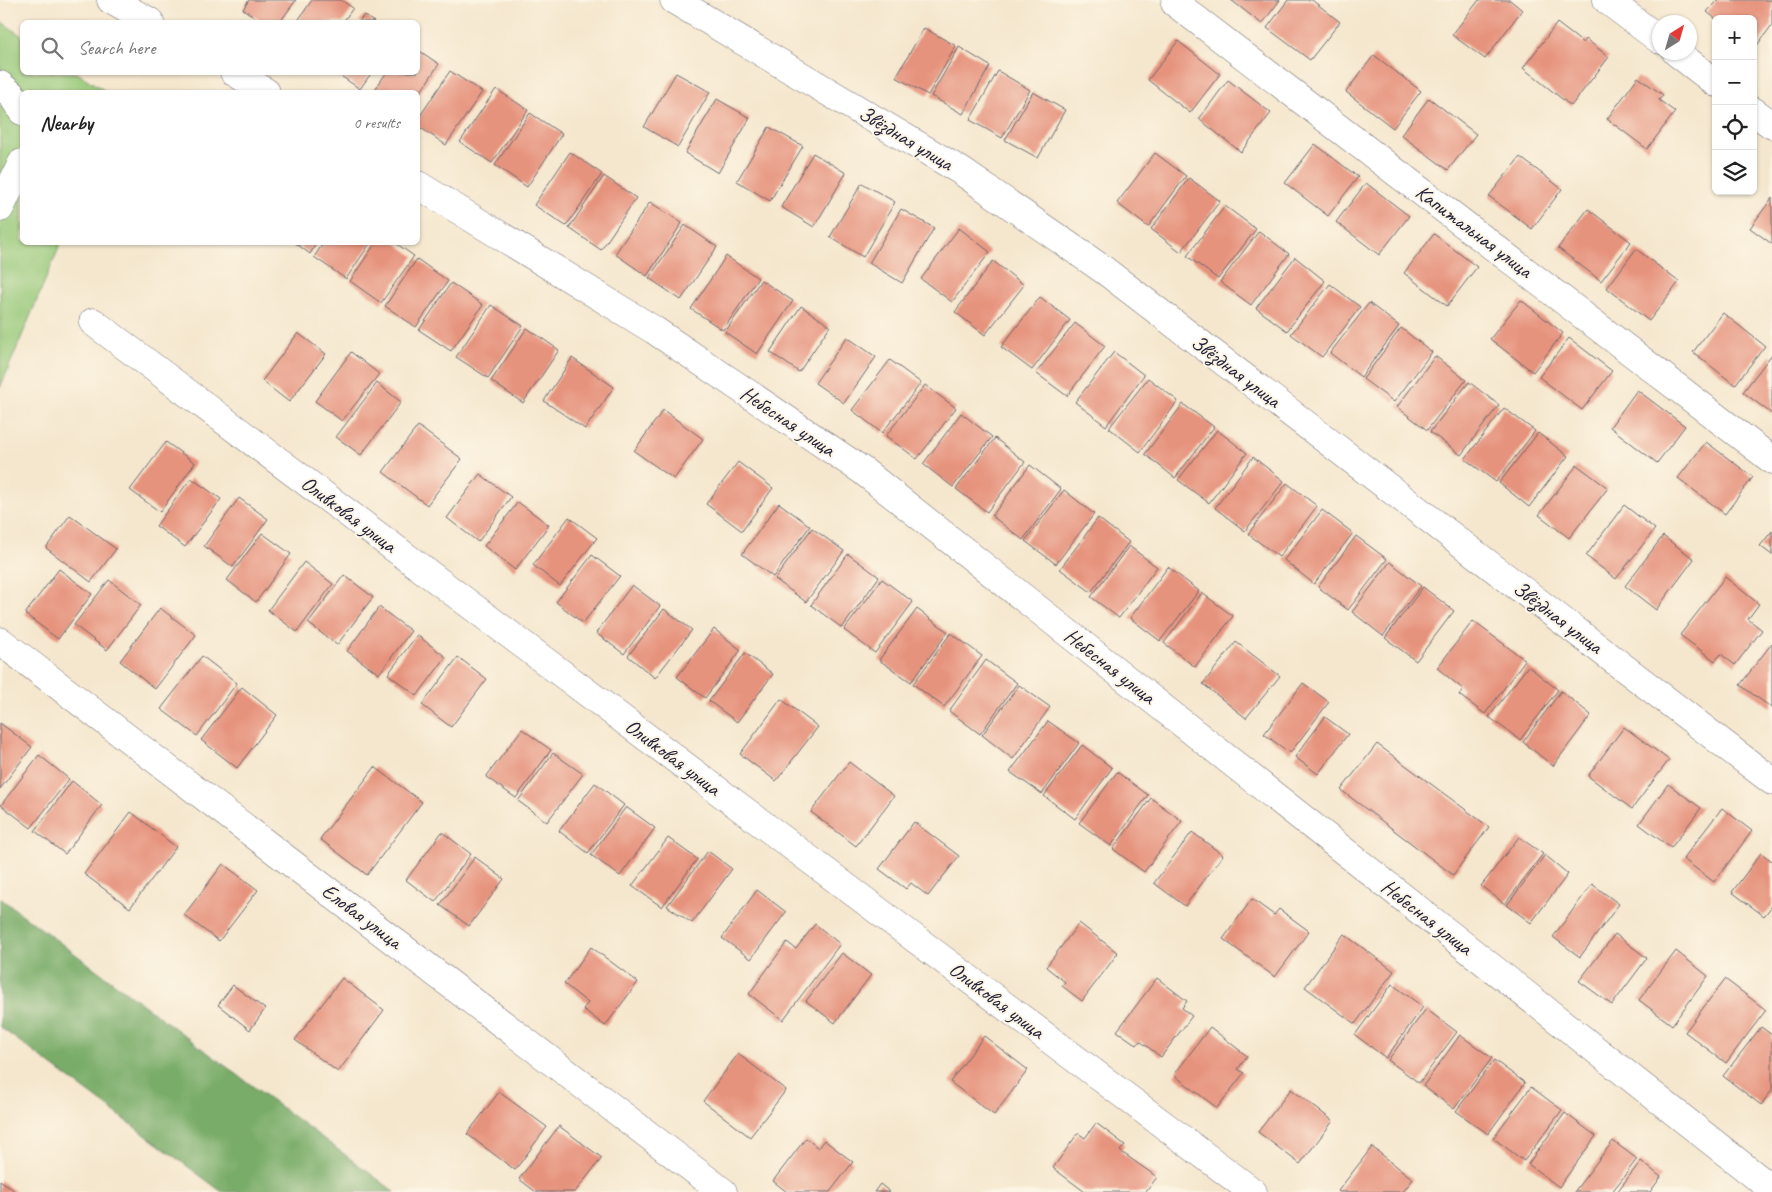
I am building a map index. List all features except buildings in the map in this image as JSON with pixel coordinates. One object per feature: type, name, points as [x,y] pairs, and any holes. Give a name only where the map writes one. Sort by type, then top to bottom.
[{"type":"street","points":[[111,0],[146,20]]},
{"type":"street","name":"Звёздная улица","points":[[674,0],[961,171],[1104,270],[1772,781]]},
{"type":"street","points":[[1608,0],[1652,34]]},
{"type":"street","name":"Капитальная улица","points":[[1175,3],[1772,460]]},
{"type":"street","points":[[1687,60],[1712,79]]},
{"type":"street","points":[[239,75],[263,90]]},
{"type":"street","points":[[0,85],[12,95],[20,109]]},
{"type":"street","points":[[1757,114],[1772,126]]},
{"type":"street","points":[[0,208],[20,167]]},
{"type":"street","name":"Небесная улица","points":[[420,186],[654,330],[863,472],[1772,1189]]},
{"type":"street","name":"Оливковая улица","points":[[94,322],[1253,1192]]},
{"type":"street","name":"Еловая улица","points":[[0,641],[723,1192]]},
{"type":"green space","points":[[0,21],[20,35],[20,75],[80,75],[104,90],[20,90],[20,245],[60,245],[0,388]]},
{"type":"green space","points":[[0,898],[395,1192],[222,1192],[0,1027]]}]
